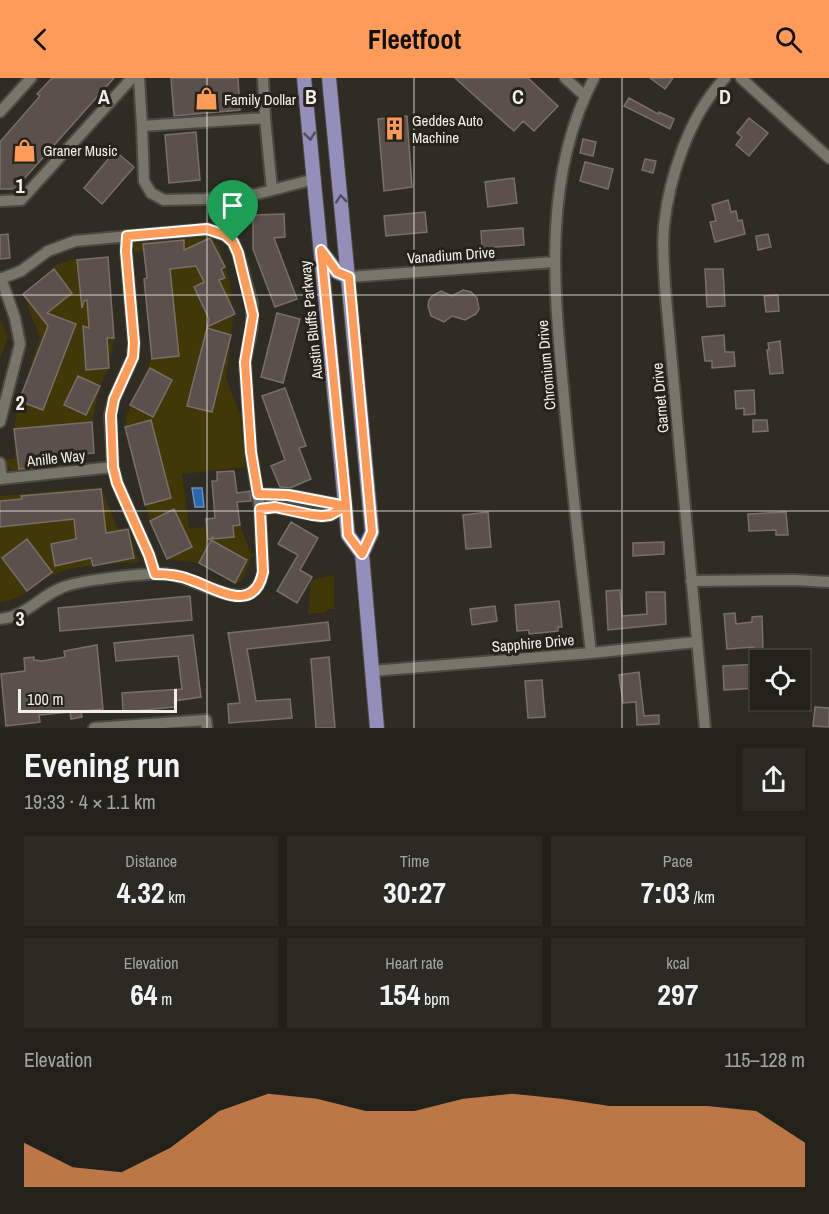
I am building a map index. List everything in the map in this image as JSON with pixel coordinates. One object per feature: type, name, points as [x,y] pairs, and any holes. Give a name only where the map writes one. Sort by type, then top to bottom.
[{"type":"main road","name":"Austin Bluffs Parkway","points":[[304,78],[348,535],[362,554]]},
{"type":"main road","name":"Austin Bluffs Parkway","points":[[327,78],[331,95],[372,532],[362,554],[377,728]]},
{"type":"main road","points":[[321,250],[337,272],[349,277]]},
{"type":"street","points":[[0,112],[31,78]]},
{"type":"street","points":[[0,201],[21,200],[132,78]]},
{"type":"street","points":[[139,78],[144,181],[150,193],[164,200],[206,199],[257,194],[315,179]]},
{"type":"street","points":[[263,78],[272,190]]},
{"type":"street","points":[[565,78],[585,96]]},
{"type":"street","name":"Chromium Drive","points":[[591,653],[570,458],[555,294],[555,262],[556,226],[564,169],[573,128],[594,78]]},
{"type":"street","name":"Garnet Drive","points":[[705,728],[665,287],[664,228],[676,168],[686,142],[708,101],[725,78]]},
{"type":"street","points":[[741,78],[829,158]]},
{"type":"street","points":[[142,126],[265,118]]},
{"type":"street","points":[[0,422],[2,402],[20,344],[15,318],[1,279],[21,271],[48,251],[75,241],[207,229],[225,235],[233,242],[253,315],[245,362],[251,452],[260,509],[263,572],[261,581],[249,594],[239,596],[219,592],[182,577],[167,574],[64,586],[53,591],[26,611],[0,619]]},
{"type":"street","points":[[127,236],[126,251],[134,343],[133,357],[114,399],[111,415],[113,467],[117,483],[155,574]]},
{"type":"street","name":"Vanadium Drive","points":[[349,277],[555,262]]},
{"type":"street","name":"Anille Way","points":[[0,463],[1,479],[113,467]]},
{"type":"street","points":[[258,494],[288,495],[346,506]]},
{"type":"street","points":[[260,509],[275,507],[322,516],[330,515],[346,506]]},
{"type":"street","points":[[691,581],[829,582]]},
{"type":"street","name":"Sapphire Drive","points":[[372,671],[696,642]]},
{"type":"street","points":[[94,728],[206,720],[207,728]]},
{"type":"shaded area","points":[[211,237],[219,247],[230,282],[233,320],[226,378],[240,415],[245,467],[182,474],[189,528],[207,527],[208,540],[234,537],[233,526],[240,525],[250,552],[252,554],[255,552],[245,576],[239,583],[199,563],[167,559],[145,505],[171,497],[151,420],[125,427],[127,414],[152,358],[144,251],[132,252],[130,249],[134,243]]},
{"type":"shaded area","points":[[108,257],[114,338],[109,368],[100,386],[92,422],[94,453],[49,456],[49,466],[12,471],[7,464],[7,459],[15,459],[14,429],[19,401],[40,338],[23,294],[56,265],[73,259]]},
{"type":"shaded area","points":[[0,320],[8,336],[0,359]]},
{"type":"shaded area","points":[[101,487],[117,528],[128,529],[139,562],[96,565],[63,571],[47,577],[23,594],[0,602],[0,496]]},
{"type":"shaded area","points":[[334,575],[334,609],[308,614],[311,580]]},
{"type":"water","points":[[192,488],[202,488],[204,507],[195,507]]},
{"type":"building","points":[[52,78],[114,78],[15,189],[0,189],[0,142],[40,96],[37,94]]},
{"type":"building","name":"Family Dollar","points":[[171,78],[238,78],[240,110],[174,116]]},
{"type":"building","points":[[455,78],[528,78],[558,106],[534,131],[523,121],[514,131]]},
{"type":"building","points":[[650,78],[673,78],[665,89]]},
{"type":"building","points":[[629,98],[658,114],[659,112],[674,119],[670,129],[624,106]]},
{"type":"building","points":[[407,116],[412,187],[384,191],[378,119]]},
{"type":"building","points":[[749,118],[768,133],[749,156],[736,145],[742,137],[737,133]]},
{"type":"building","points":[[196,132],[200,180],[169,183],[165,135]]},
{"type":"building","points":[[583,139],[596,142],[593,156],[580,153]]},
{"type":"building","points":[[115,151],[134,167],[102,204],[84,188]]},
{"type":"building","points":[[645,159],[656,161],[653,173],[642,170]]},
{"type":"building","points":[[585,162],[613,169],[608,189],[580,181]]},
{"type":"building","points":[[514,178],[517,203],[488,207],[485,182]]},
{"type":"building","points":[[728,200],[731,212],[736,211],[738,221],[742,220],[745,234],[715,242],[710,222],[716,221],[712,205]]},
{"type":"building","points":[[425,212],[427,232],[386,236],[384,216]]},
{"type":"building","points":[[284,214],[285,237],[274,238],[297,299],[275,307],[253,249],[253,215]]},
{"type":"building","points":[[523,228],[524,245],[482,248],[481,231]]},
{"type":"building","points":[[8,234],[10,258],[0,259],[0,235]]},
{"type":"building","points":[[768,234],[771,247],[758,250],[756,236]]},
{"type":"building","points":[[210,238],[225,267],[221,269],[225,278],[219,280],[235,314],[207,327],[209,319],[194,287],[204,282],[196,266],[170,269],[179,356],[152,359],[143,244],[184,240],[184,250]]},
{"type":"building","points":[[108,257],[114,338],[107,338],[109,368],[86,370],[83,326],[89,328],[87,300],[84,301],[82,308],[77,260]]},
{"type":"building","points":[[54,269],[72,293],[47,313],[76,324],[43,410],[19,401],[48,326],[23,294]]},
{"type":"building","points":[[705,269],[723,269],[725,306],[707,307]]},
{"type":"building","points":[[463,290],[471,292],[477,298],[479,309],[476,314],[465,320],[452,316],[444,322],[431,316],[428,306],[432,296],[441,291],[452,296]]},
{"type":"building","points":[[778,295],[779,311],[766,312],[764,296]]},
{"type":"building","points":[[277,313],[300,319],[283,383],[261,377]]},
{"type":"building","points":[[207,328],[231,335],[212,412],[187,406]]},
{"type":"building","points":[[724,335],[725,352],[734,352],[735,366],[712,368],[712,361],[705,361],[702,337]]},
{"type":"building","points":[[780,341],[783,373],[770,374],[768,343]]},
{"type":"building","points":[[150,368],[172,380],[153,417],[130,405]]},
{"type":"building","points":[[78,376],[100,386],[86,415],[64,405]]},
{"type":"building","points":[[285,388],[306,446],[299,448],[311,479],[290,488],[280,487],[271,466],[285,460],[262,396]]},
{"type":"building","points":[[754,390],[755,414],[744,415],[744,408],[736,409],[735,391]]},
{"type":"building","points":[[151,420],[171,498],[145,505],[125,427]]},
{"type":"building","points":[[753,420],[767,420],[768,431],[753,432]]},
{"type":"building","points":[[92,422],[94,453],[48,456],[49,466],[19,469],[14,429]]},
{"type":"building","points":[[234,471],[237,493],[250,491],[251,501],[237,502],[240,525],[233,526],[234,537],[212,539],[213,537],[208,540],[206,519],[215,518],[212,481],[217,481],[217,472]]},
{"type":"building","points":[[101,489],[106,533],[128,529],[134,558],[93,566],[91,558],[55,566],[51,544],[76,539],[74,519],[0,527],[0,501],[22,499],[21,496]]},
{"type":"building","points":[[174,509],[192,547],[167,559],[150,521]]},
{"type":"building","points":[[488,512],[491,547],[466,549],[463,515]]},
{"type":"building","points":[[786,512],[788,535],[776,535],[776,530],[749,531],[748,514]]},
{"type":"building","points":[[291,522],[318,538],[300,570],[312,577],[297,603],[277,591],[298,555],[278,544]]},
{"type":"building","points":[[27,539],[52,572],[27,591],[2,558]]},
{"type":"building","points":[[211,540],[247,560],[235,583],[199,563]]},
{"type":"building","points":[[664,542],[664,554],[633,556],[633,543]]},
{"type":"building","points":[[620,590],[622,616],[647,614],[646,592],[665,592],[666,624],[608,630],[606,591]]},
{"type":"building","points":[[190,596],[192,620],[60,631],[58,608]]},
{"type":"building","points":[[559,601],[562,627],[558,627],[558,631],[529,634],[529,630],[517,631],[515,605]]},
{"type":"building","points":[[495,606],[497,621],[472,625],[470,609]]},
{"type":"building","points":[[735,613],[736,624],[752,622],[752,617],[762,616],[763,650],[754,650],[754,647],[727,649],[724,614]]},
{"type":"building","points":[[328,622],[330,640],[247,649],[256,701],[290,699],[292,718],[229,723],[228,704],[240,703],[228,633]]},
{"type":"building","points":[[193,635],[201,697],[174,701],[175,707],[123,712],[122,693],[182,689],[178,656],[116,661],[114,643]]},
{"type":"building","points":[[97,645],[103,709],[81,711],[82,717],[71,719],[70,712],[39,715],[40,722],[6,726],[1,674],[25,671],[24,658],[34,657],[34,660],[42,661],[65,657],[64,651]]},
{"type":"building","points":[[329,657],[335,728],[316,728],[311,659]]},
{"type":"building","points":[[750,665],[750,689],[724,690],[723,666]]},
{"type":"building","points":[[639,672],[644,716],[659,715],[659,724],[637,725],[636,702],[623,703],[619,675]]},
{"type":"building","points":[[542,680],[545,717],[528,718],[525,681]]},
{"type":"building","points":[[815,707],[829,708],[829,727],[813,726]]},
{"type":"place","name":"Family Dollar","points":[[206,99]]},
{"type":"place","name":"Geddes Auto Machine","points":[[394,129]]},
{"type":"place","name":"Graner Music","points":[[25,150]]},
{"type":"route","points":[[233,242],[225,235],[207,229],[127,236],[133,357],[114,399],[111,415],[111,442],[117,483],[155,574],[167,574],[194,580],[219,592],[239,596],[249,594],[261,581],[263,572],[260,509],[275,507],[322,516],[330,515],[346,506],[348,535],[362,554],[372,532],[349,277],[337,272],[321,250],[346,506],[282,494],[258,494],[251,452],[245,362],[252,327],[252,303],[233,242]]}]
